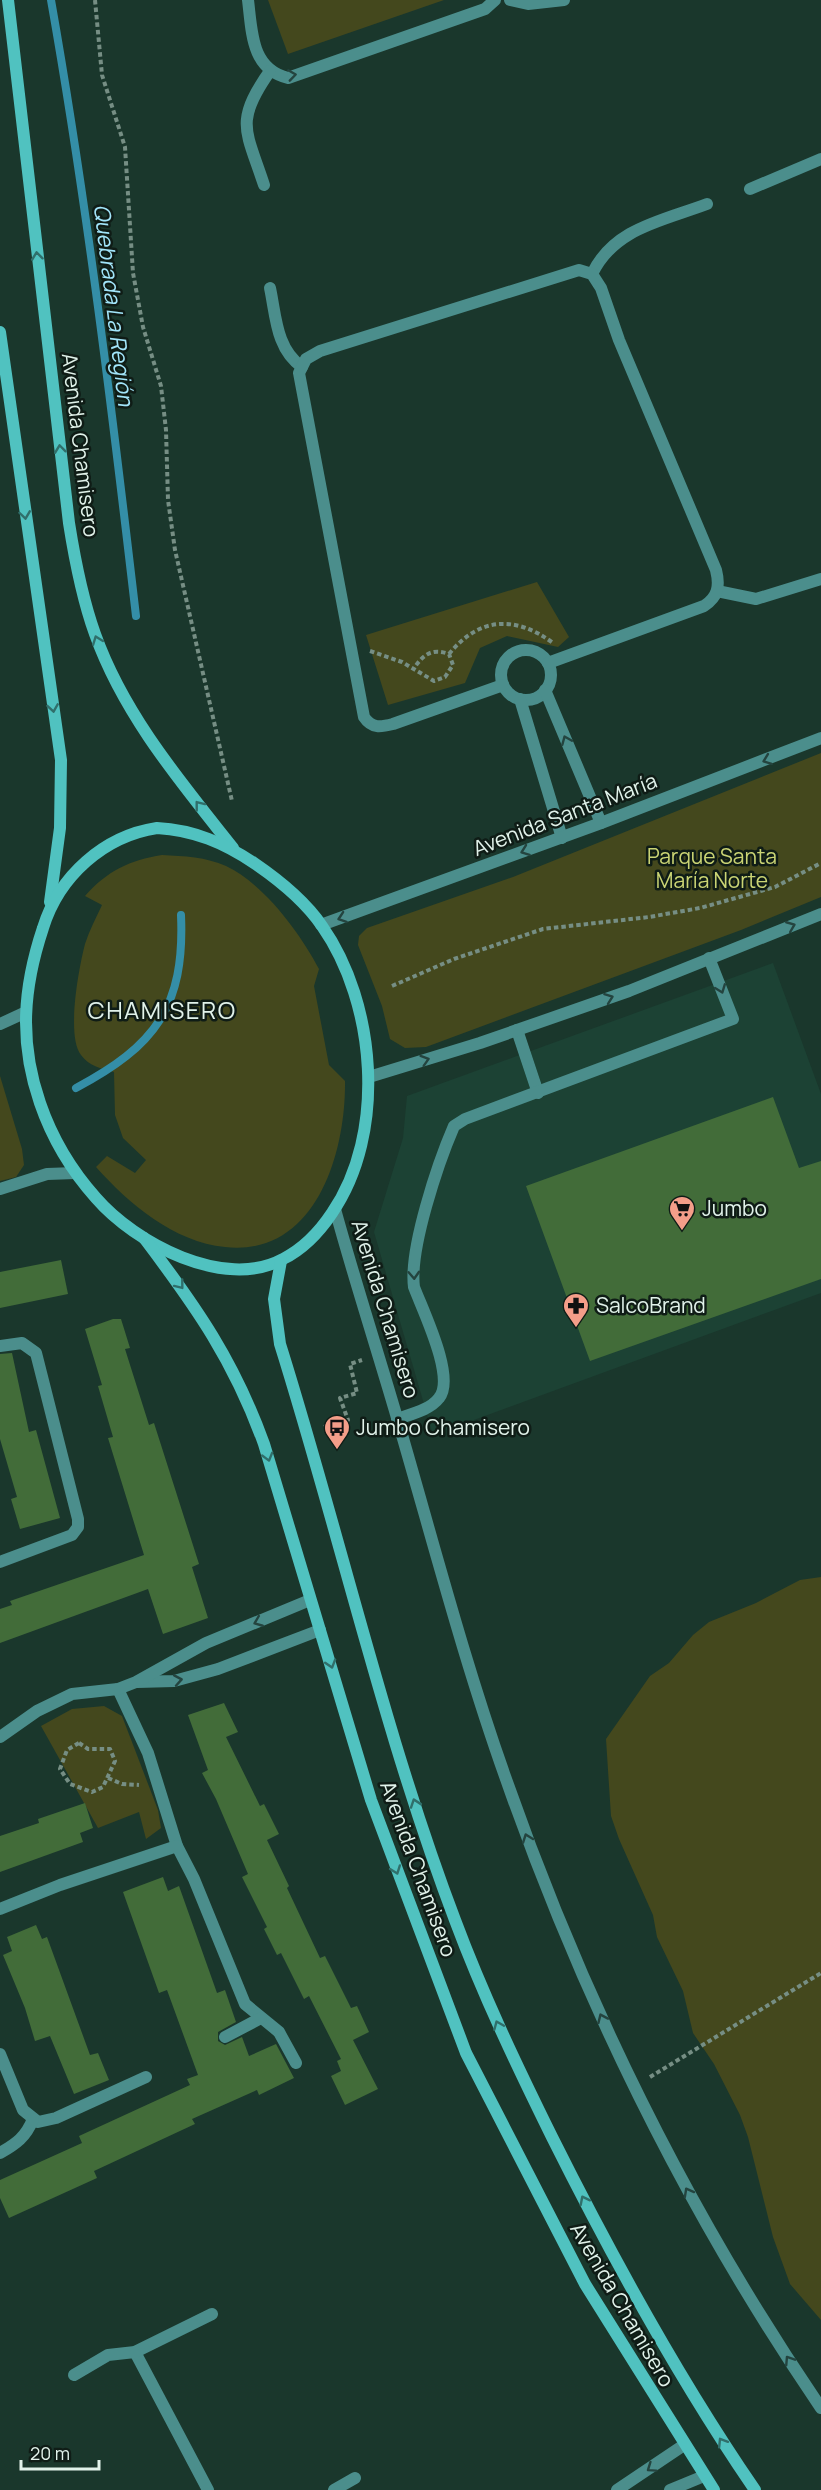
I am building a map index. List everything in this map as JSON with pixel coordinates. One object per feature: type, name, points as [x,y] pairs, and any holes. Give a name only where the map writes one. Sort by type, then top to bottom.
[{"type":"street","points":[[248,0],[254,46],[258,56],[270,71],[288,78],[485,9],[495,0]]},
{"type":"street","points":[[510,0],[528,4],[564,0]]},
{"type":"street","name":"Avenida Chamisero","points":[[5,9],[69,523],[84,602],[108,667],[127,705],[164,759],[236,851]]},
{"type":"street","points":[[264,185],[246,123],[250,103],[270,71]]},
{"type":"street","points":[[750,189],[821,159]]},
{"type":"street","points":[[591,274],[599,259],[614,242],[637,230],[707,204]]},
{"type":"street","points":[[503,685],[393,724],[372,726],[361,711],[299,381],[302,367],[312,355],[572,271],[585,271],[591,274],[601,288],[620,340],[716,570],[717,591],[710,603],[704,606],[548,663]]},
{"type":"street","points":[[270,288],[286,353],[302,367]]},
{"type":"street","points":[[0,332],[61,760],[60,828],[48,910],[35,953],[24,1012],[29,1064],[40,1104],[54,1137],[75,1173],[98,1201],[144,1238],[168,1251],[212,1266],[246,1268],[281,1261],[309,1241],[335,1209],[350,1179],[363,1138],[369,1077],[362,1026],[351,988],[340,957],[321,925],[287,888],[236,851],[201,835],[177,829],[136,831],[101,849],[70,877],[48,910]]},
{"type":"street","points":[[717,591],[756,599],[821,579]]},
{"type":"street","points":[[530,650],[548,663],[550,677],[545,690],[534,698],[520,699],[507,691],[503,685],[501,670],[504,663],[515,652],[530,650]]},
{"type":"street","points":[[545,690],[600,823]]},
{"type":"street","points":[[520,699],[562,838]]},
{"type":"street","name":"Avenida Santa María","points":[[321,925],[562,838],[821,738]]},
{"type":"street","points":[[369,1077],[517,1030],[821,914]]},
{"type":"street","points":[[398,1419],[432,1405],[439,1399],[445,1385],[444,1370],[414,1287],[413,1275],[416,1245],[454,1126],[465,1119],[733,1019],[709,958]]},
{"type":"street","points":[[0,1024],[24,1012]]},
{"type":"street","points":[[517,1030],[538,1093]]},
{"type":"street","points":[[0,1189],[47,1174],[75,1173]]},
{"type":"street","name":"Avenida Chamisero","points":[[335,1209],[474,1682],[540,1873],[632,2087],[669,2159],[756,2309],[821,2408]]},
{"type":"street","name":"Avenida Chamisero","points":[[144,1238],[204,1318],[248,1399],[264,1444],[371,1800],[466,2053],[585,2284],[714,2490]]},
{"type":"street","name":"Avenida Chamisero","points":[[281,1261],[274,1299],[276,1322],[411,1790],[454,1920],[502,2035],[629,2288],[755,2490]]},
{"type":"street","points":[[0,1346],[22,1343],[36,1353],[78,1519],[78,1527],[72,1536],[0,1562]]},
{"type":"street","points":[[0,1737],[37,1711],[72,1694],[118,1689],[136,1682],[206,1643],[310,1600]]},
{"type":"street","points":[[136,1682],[174,1681],[218,1669],[320,1630]]},
{"type":"street","points":[[118,1689],[148,1753],[177,1846],[194,1879],[245,2004],[279,2032],[296,2063]]},
{"type":"street","points":[[0,1909],[60,1885],[177,1846]]},
{"type":"street","points":[[225,2037],[261,2018]]},
{"type":"street","points":[[0,2054],[23,2110],[33,2119],[46,2122],[146,2077]]},
{"type":"street","points":[[0,2154],[20,2142],[28,2132],[33,2119]]},
{"type":"street","points":[[74,2374],[108,2355],[135,2352],[212,2313]]},
{"type":"street","points":[[135,2352],[208,2490]]},
{"type":"street","points":[[617,2490],[684,2445]]},
{"type":"street","points":[[670,2490],[704,2476]]},
{"type":"street","points":[[334,2490],[355,2478]]},
{"type":"path","points":[[94,0],[102,75],[125,147],[133,273],[143,327],[161,386],[166,430],[168,500],[175,550],[232,801]]},
{"type":"path","points":[[449,654],[472,631],[496,623],[519,626],[539,633],[572,656]]},
{"type":"path","points":[[350,644],[414,668],[423,677],[434,681],[445,677],[453,665],[449,654]]},
{"type":"path","points":[[414,668],[424,655],[438,650],[449,654]]},
{"type":"path","points":[[392,986],[454,959],[543,929],[649,917],[700,908],[775,887],[821,863]]},
{"type":"path","points":[[308,1433],[348,1420],[340,1398],[357,1393],[350,1364],[362,1360]]},
{"type":"path","points":[[79,1743],[88,1749],[100,1752],[110,1749],[115,1761],[108,1778],[103,1787],[92,1792],[70,1784],[60,1769],[62,1757],[67,1750],[79,1743]]},
{"type":"path","points":[[108,1778],[136,1786],[156,1780]]},
{"type":"path","points":[[671,2066],[821,1973]]},
{"type":"shaded area","points":[[773,963],[821,1094],[821,1293],[433,1435],[374,1232],[403,1138],[407,1096]]},
{"type":"green space","points":[[268,0],[444,0],[288,54]]},
{"type":"green space","points":[[537,582],[569,637],[558,647],[507,636],[480,648],[465,683],[388,705],[366,635]]},
{"type":"green space","name":"Parque Santa María Norte","points":[[821,753],[821,897],[741,930],[426,1047],[405,1048],[390,1039],[382,1006],[358,945],[359,936],[367,928],[513,877]]},
{"type":"green space","points":[[162,855],[211,861],[240,874],[280,911],[302,940],[319,969],[314,986],[329,1065],[345,1081],[340,1138],[332,1167],[320,1194],[304,1217],[283,1235],[257,1246],[225,1247],[188,1238],[170,1229],[138,1207],[96,1167],[107,1156],[135,1173],[146,1160],[123,1138],[115,1115],[114,1072],[88,1062],[81,1055],[77,1046],[74,1018],[82,955],[102,905],[85,896],[93,887],[120,868]]},
{"type":"green space","points":[[0,1076],[22,1149],[24,1165],[16,1177],[0,1181]]},
{"type":"green space","points":[[821,1577],[821,2320],[790,2284],[773,2237],[748,2137],[740,2115],[714,2064],[693,2033],[683,1991],[657,1937],[653,1915],[619,1839],[611,1816],[606,1739],[650,1676],[669,1663],[693,1635],[709,1622],[756,1603],[800,1580]]},
{"type":"green space","points":[[104,1706],[122,1716],[158,1810],[161,1828],[146,1839],[139,1812],[98,1828],[41,1726],[72,1709]]},
{"type":"building","name":"Jumbo","points":[[773,1097],[799,1168],[821,1161],[821,1279],[590,1361],[526,1186]]},
{"type":"building","points":[[61,1260],[68,1294],[0,1308],[0,1272]]},
{"type":"building","points":[[113,1319],[121,1319],[130,1348],[125,1349],[149,1425],[154,1423],[199,1564],[192,1567],[208,1618],[163,1634],[148,1589],[0,1643],[0,1609],[12,1605],[10,1601],[144,1555],[108,1438],[113,1437],[98,1386],[102,1385],[85,1329]]},
{"type":"building","points":[[12,1353],[29,1432],[36,1430],[60,1518],[20,1529],[11,1499],[17,1497],[0,1439],[0,1354]]},
{"type":"building","points":[[224,1703],[238,1732],[226,1737],[260,1806],[264,1804],[279,1834],[267,1840],[289,1886],[287,1888],[320,1958],[325,1956],[351,2008],[357,2006],[369,2032],[353,2040],[378,2089],[345,2105],[331,2076],[341,2071],[337,2061],[341,2059],[309,1996],[304,1999],[281,1953],[277,1955],[264,1929],[267,1927],[242,1877],[248,1874],[216,1799],[202,1773],[208,1770],[188,1715]]},
{"type":"building","points":[[85,1803],[93,1828],[80,1833],[83,1842],[0,1872],[0,1836],[39,1823],[38,1819]]},
{"type":"building","points":[[163,1877],[168,1891],[179,1886],[217,1993],[225,1990],[236,2022],[218,2032],[218,2041],[225,2045],[242,2037],[249,2056],[276,2044],[294,2078],[259,2095],[257,2090],[192,2119],[195,2124],[94,2171],[97,2178],[9,2218],[0,2198],[0,2180],[82,2143],[79,2136],[190,2085],[187,2079],[198,2075],[167,1990],[159,1993],[123,1892]]},
{"type":"building","points":[[36,1925],[42,1939],[47,1937],[90,2055],[98,2053],[109,2080],[74,2094],[50,2036],[35,2041],[25,2008],[3,1955],[12,1951],[7,1937]]},
{"type":"waterway","name":"Quebrada La Región","points":[[51,0],[87,230],[136,616]]},
{"type":"waterway","name":"Quebrada La Región","points":[[76,1088],[126,1056],[145,1039],[160,1020],[170,999],[177,975],[181,947],[181,915]]},
{"type":"place","name":"Jumbo","points":[[682,1232]]},
{"type":"place","name":"SalcoBrand","points":[[576,1329]]},
{"type":"place","name":"Jumbo Chamisero","points":[[337,1451]]},
{"type":"district","name":"CHAMISERO","points":[[162,1011]]}]
